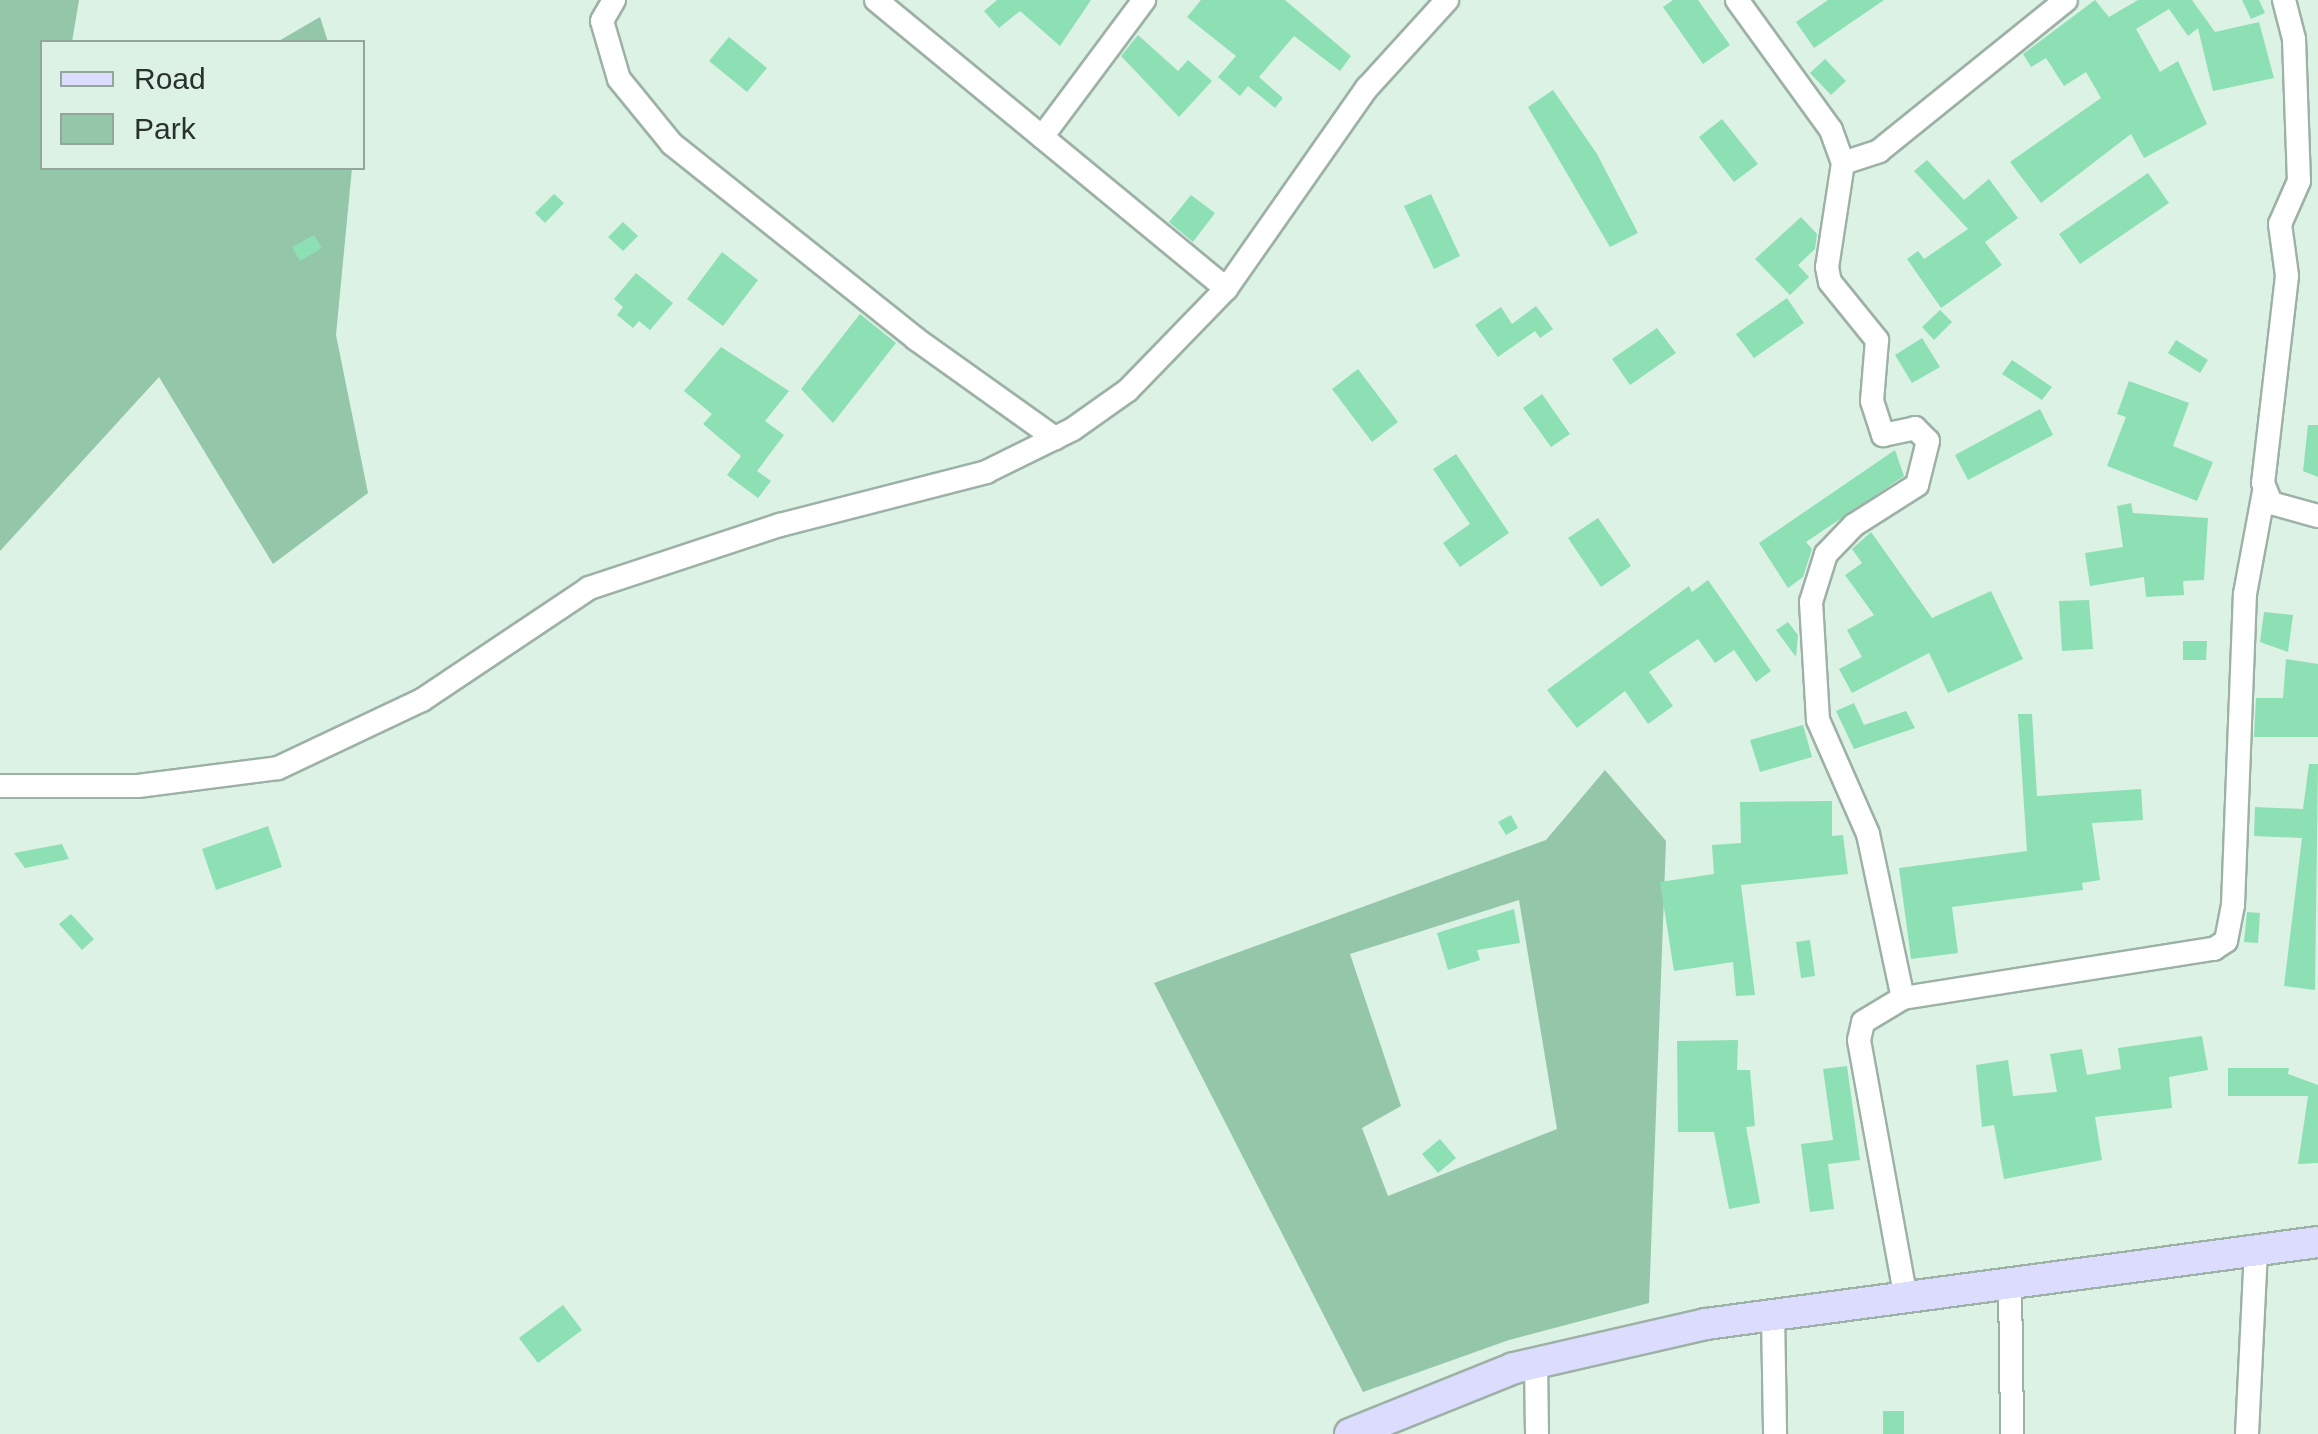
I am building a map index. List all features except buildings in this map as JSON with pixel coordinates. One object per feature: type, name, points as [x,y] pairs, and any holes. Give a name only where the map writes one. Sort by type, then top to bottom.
[{"type":"main road","points":[[1350,1434],[1536,1362],[1773,1314],[2318,1242]]},
{"type":"street","points":[[614,0],[602,21],[619,79],[672,144],[916,340],[1055,438]]},
{"type":"street","points":[[876,0],[1226,289]]},
{"type":"street","points":[[1042,137],[1144,0]]},
{"type":"street","points":[[0,786],[138,786],[278,768],[422,700],[589,588],[780,525],[986,472],[1055,438],[1128,390],[1226,289],[1367,88],[1448,0]]},
{"type":"street","points":[[1737,0],[1831,130],[1843,163],[1830,282],[1877,340],[1872,401],[1883,435],[1890,439],[1915,428],[1928,440],[1928,462],[1917,485],[1854,526],[1826,554],[1812,602],[1812,674],[1818,720],[1872,846],[1902,998]]},
{"type":"street","points":[[1843,163],[1880,151],[2066,0]]},
{"type":"street","points":[[1906,1299],[1858,1040],[1875,1011],[1902,998],[2214,949],[2226,940],[2233,905],[2245,594],[2264,491],[2265,426],[2287,276],[2280,224],[2299,182],[2294,40],[2284,0]]},
{"type":"street","points":[[2264,491],[2288,511],[2318,516]]},
{"type":"street","points":[[2247,1434],[2256,1252]]},
{"type":"street","points":[[2010,1284],[2012,1434]]},
{"type":"street","points":[[1773,1314],[1775,1434]]},
{"type":"street","points":[[1536,1362],[1537,1434]]},
{"type":"green space","points":[[0,0],[79,0],[72,40],[40,40],[40,170],[352,170],[336,335],[368,493],[273,564],[159,377],[0,551]]},
{"type":"green space","points":[[320,17],[327,40],[280,40]]},
{"type":"green space","points":[[1605,770],[1666,841],[1649,1303],[1509,1340],[1363,1392],[1154,983],[1546,840]],"holes":[[[1519,900],[1557,1129],[1388,1196],[1362,1128],[1401,1106],[1350,954]]]}]
